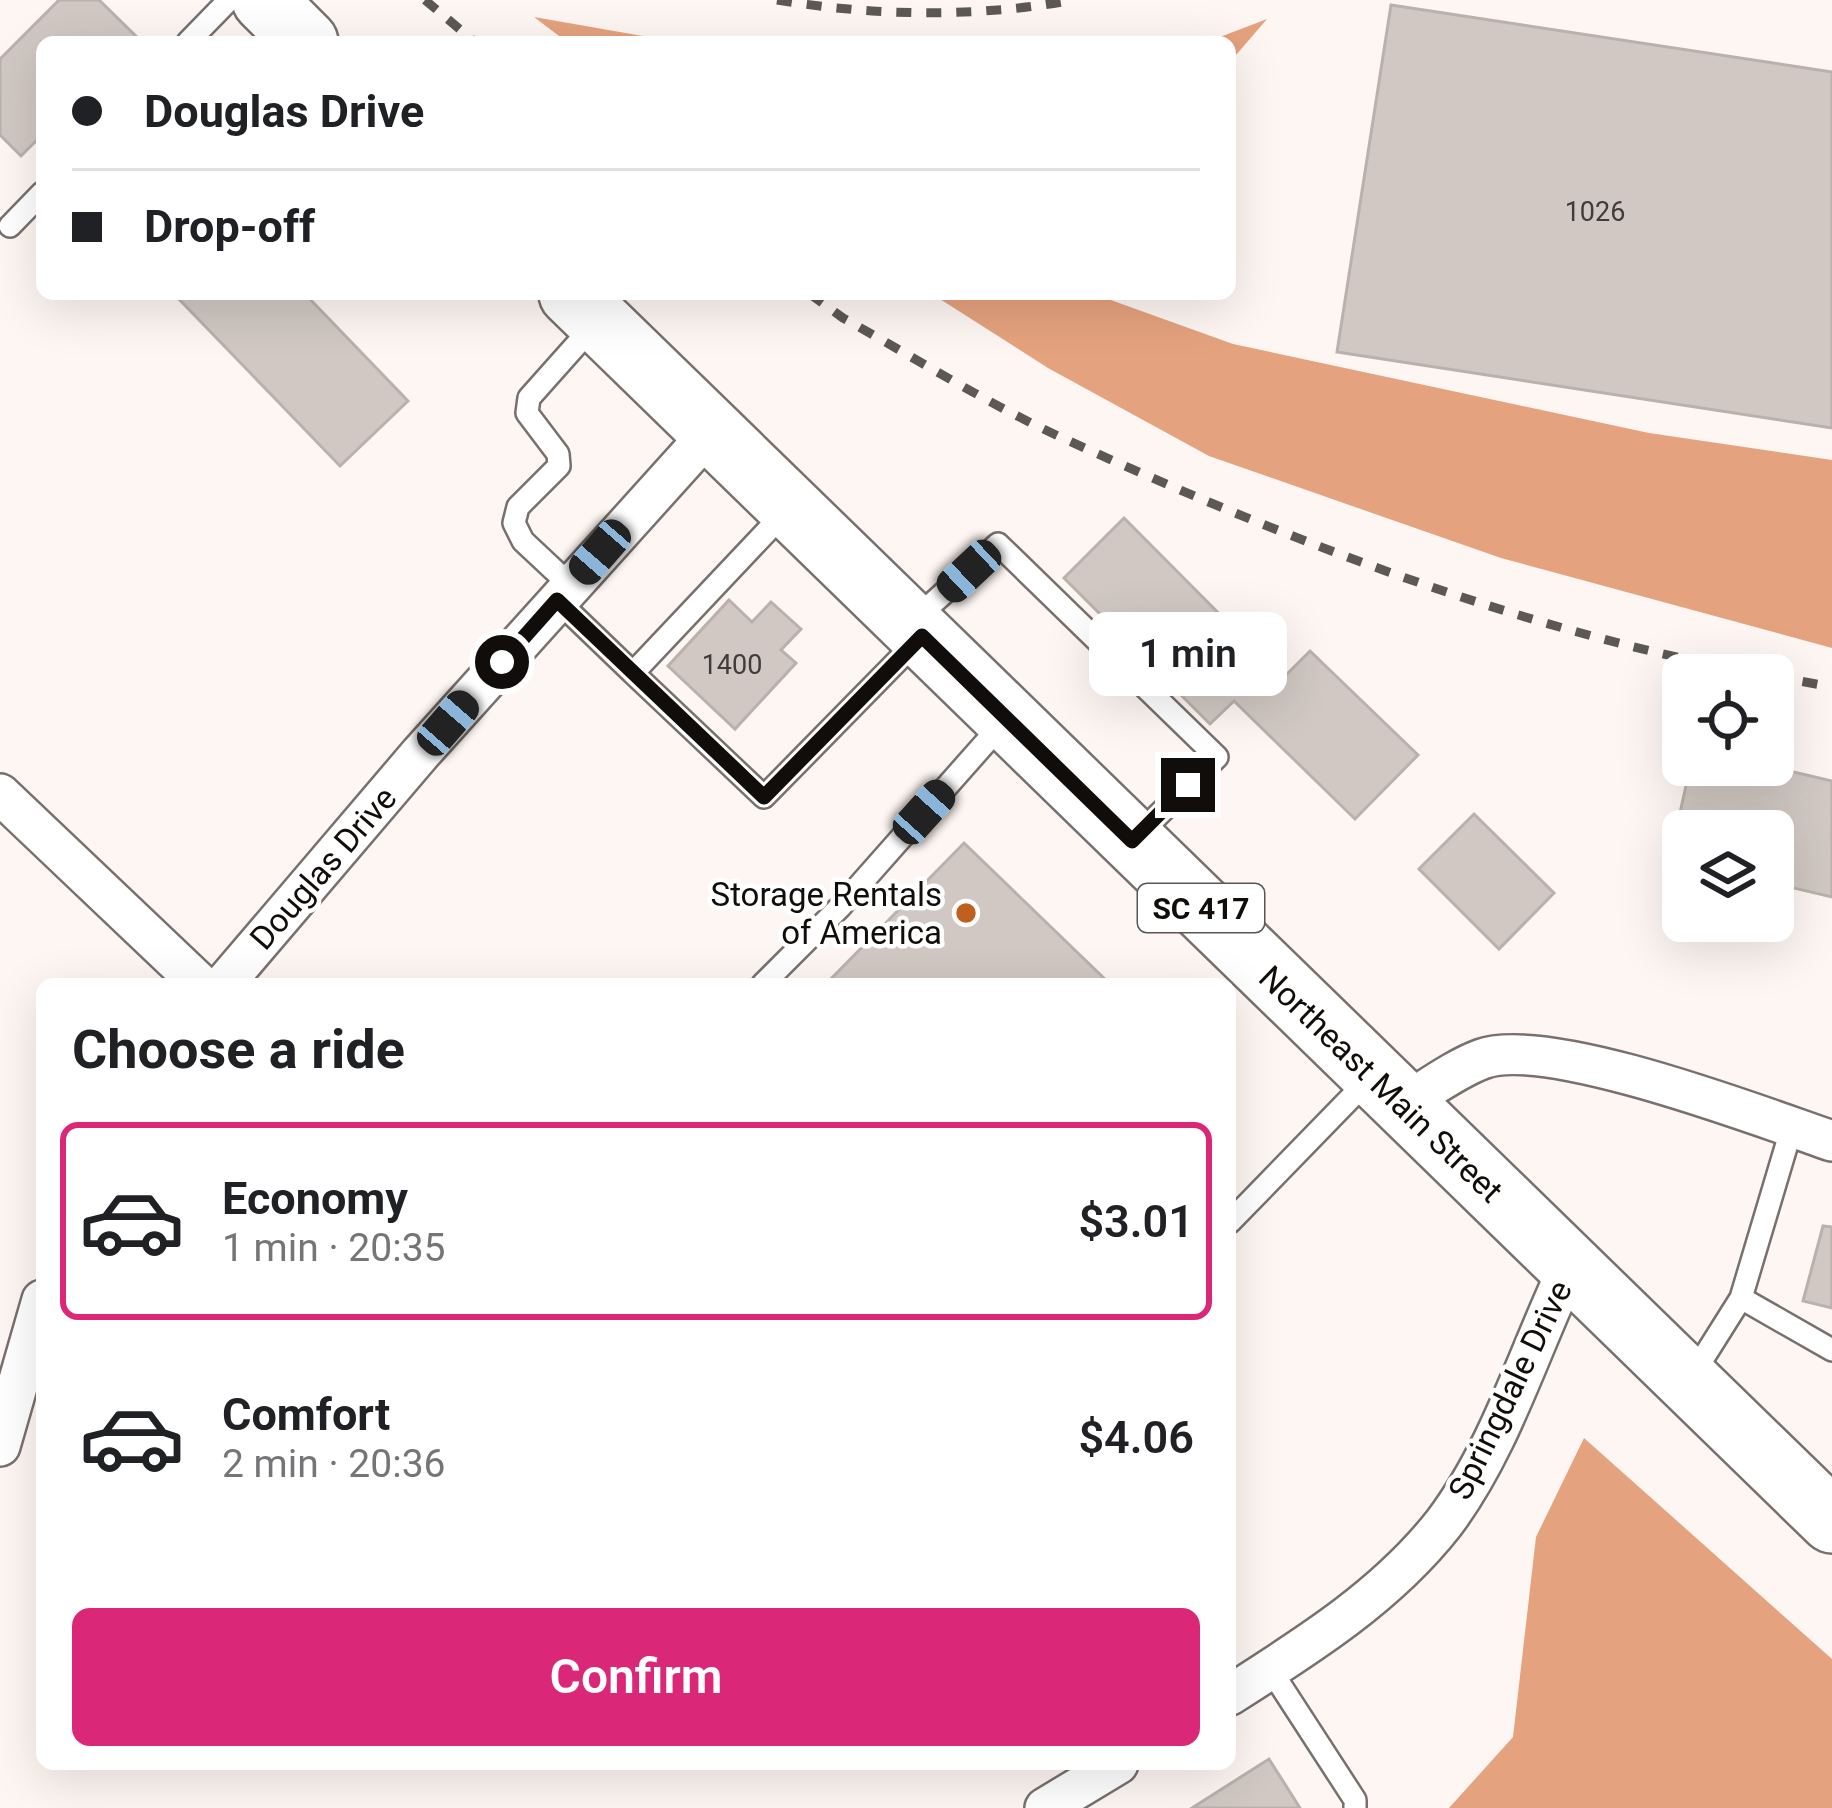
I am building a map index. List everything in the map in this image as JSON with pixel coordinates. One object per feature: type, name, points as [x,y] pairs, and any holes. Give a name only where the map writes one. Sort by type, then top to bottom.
[{"type":"main road","points":[[264,0],[300,36]]},
{"type":"main road","name":"Northeast Main Street","points":[[585,307],[1832,1521]]},
{"type":"street","name":"Douglas Drive","points":[[229,978],[564,592],[712,430]]},
{"type":"street","points":[[0,794],[194,978]]},
{"type":"street","points":[[1387,1090],[1484,1058],[1517,1054],[1648,1083],[1832,1141]]},
{"type":"street","name":"Springdale Drive","points":[[1236,1691],[1369,1600],[1447,1519],[1486,1451],[1569,1267]]},
{"type":"street","points":[[0,1446],[36,1321]]},
{"type":"street","points":[[1045,1808],[1108,1770]]},
{"type":"lane","points":[[194,36],[229,0]]},
{"type":"lane","points":[[10,226],[36,200]]},
{"type":"lane","points":[[585,307],[529,398],[527,413],[558,454],[559,466],[518,507],[514,523],[523,541],[633,673],[764,797],[998,544],[1217,757],[1132,841]]},
{"type":"lane","points":[[633,673],[790,506]]},
{"type":"lane","points":[[769,978],[841,906],[1007,719]]},
{"type":"lane","points":[[1236,1217],[1387,1090]]},
{"type":"lane","points":[[1688,1382],[1741,1298],[1792,1127]]},
{"type":"lane","points":[[1741,1298],[1832,1350]]},
{"type":"lane","points":[[1270,1669],[1355,1800],[1355,1808]]},
{"type":"shaded area","points":[[534,17],[643,36],[559,36]]},
{"type":"shaded area","points":[[1267,19],[1236,55],[1236,36],[1223,36]]},
{"type":"shaded area","points":[[941,300],[1111,300],[1233,344],[1649,433],[1832,460],[1832,648],[1501,558],[1209,456],[1048,368]]},
{"type":"shaded area","points":[[1584,1438],[1832,1659],[1832,1808],[1449,1808],[1513,1737],[1536,1537]]},
{"type":"building","points":[[59,0],[99,0],[136,36],[36,36],[36,141],[21,156],[0,135],[0,59]]},
{"type":"building","points":[[1391,5],[1832,72],[1832,428],[1337,352]]},
{"type":"building","points":[[180,300],[311,300],[408,401],[340,466]]},
{"type":"building","points":[[1124,518],[1283,678],[1310,651],[1418,755],[1355,819],[1234,701],[1210,724],[1064,578]]},
{"type":"building","points":[[729,600],[752,622],[771,602],[801,629],[781,650],[796,663],[735,729],[668,666]]},
{"type":"building","points":[[1794,772],[1832,781],[1832,897],[1794,888],[1794,810],[1681,810],[1686,786],[1794,786]]},
{"type":"building","points":[[1474,814],[1554,893],[1499,949],[1419,869]]},
{"type":"building","name":"Storage Rentals of America","points":[[964,843],[1104,978],[832,978]]},
{"type":"building","points":[[1823,1226],[1832,1227],[1832,1308],[1803,1301]]},
{"type":"building","points":[[1269,1759],[1300,1808],[1192,1808]]},
{"type":"railway","points":[[425,0],[468,36]]},
{"type":"railway","points":[[777,0],[925,13],[1074,0]]},
{"type":"railway","points":[[818,300],[1010,412],[1236,513],[1409,579],[1663,654]]},
{"type":"railway","points":[[1794,680],[1832,687]]},
{"type":"place","name":"Storage Rentals of America","points":[[966,913]]},
{"type":"route","points":[[502,662],[557,600],[764,797],[922,636],[1132,841],[1188,785]]}]
